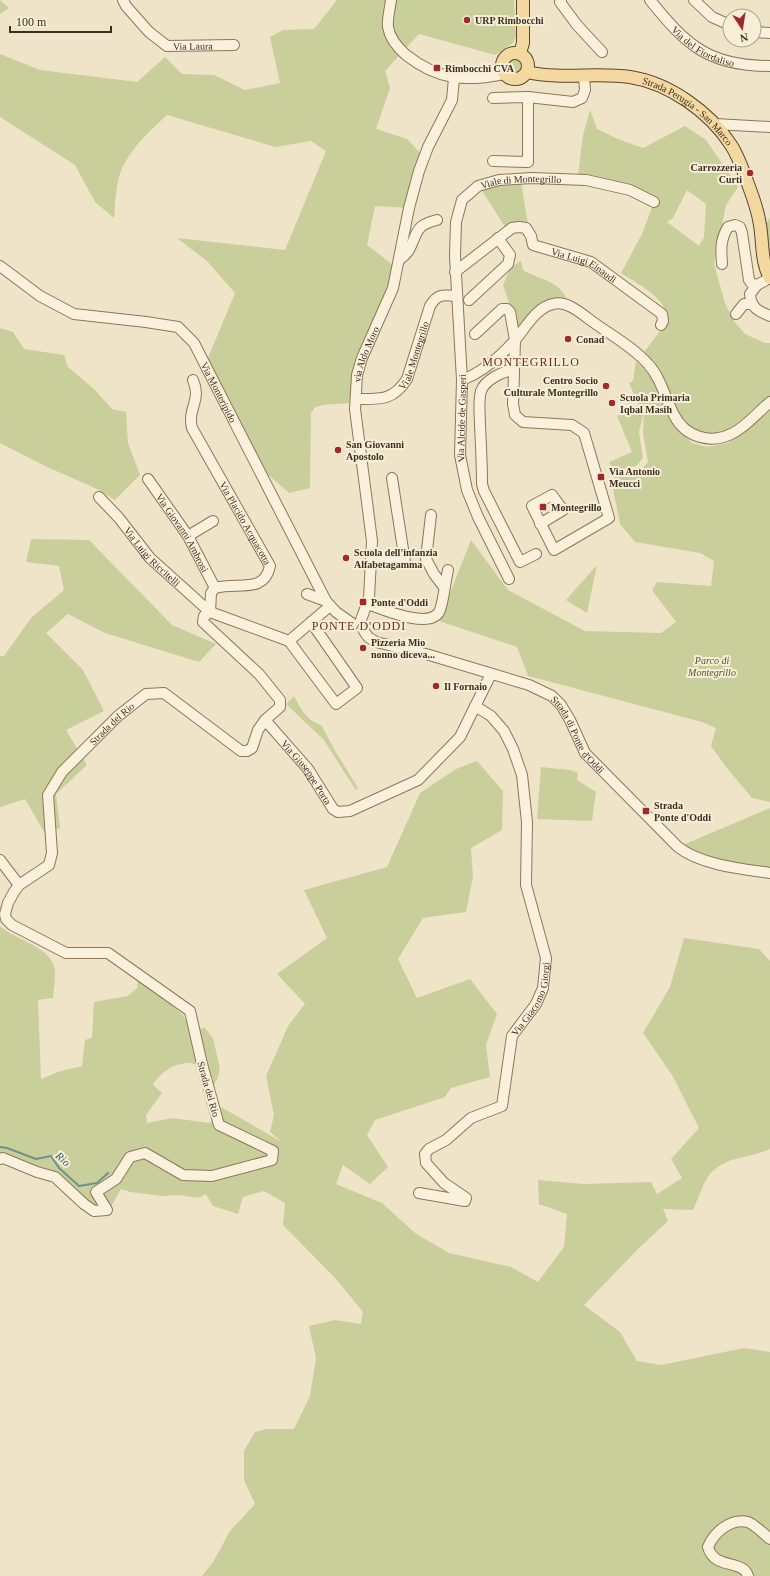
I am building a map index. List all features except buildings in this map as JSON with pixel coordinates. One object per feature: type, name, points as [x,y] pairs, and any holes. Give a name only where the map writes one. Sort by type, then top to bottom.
[{"type":"main road","points":[[520,54],[523,42],[523,0]]},
{"type":"main road","points":[[511,53],[520,54],[527,59],[527,72],[520,79],[511,79],[504,74],[501,66],[504,58],[511,53]]},
{"type":"main road","name":"Strada Perugia - San Marco","points":[[527,72],[547,77],[630,78],[655,84],[677,95],[715,124],[731,144],[749,186],[760,226],[764,267],[770,278]]},
{"type":"street","name":"Via Laura","points":[[123,0],[126,6],[149,32],[167,46],[234,45]]},
{"type":"street","points":[[391,0],[388,27],[391,37],[398,48],[430,71],[454,78],[478,79],[504,74]]},
{"type":"street","name":"Via del Fiordaliso","points":[[650,0],[671,26],[692,45],[722,61],[746,66],[770,66]]},
{"type":"street","points":[[694,0],[712,16],[722,21]]},
{"type":"street","points":[[560,1],[577,25],[602,52]]},
{"type":"street","points":[[492,98],[528,97],[573,102],[582,98],[585,90],[584,77]]},
{"type":"street","name":"via Aldo Moro","points":[[357,622],[368,604],[372,541],[360,451],[356,399],[356,375],[393,288],[409,208],[428,147],[452,100],[454,78]]},
{"type":"street","points":[[493,162],[528,162],[528,97]]},
{"type":"street","points":[[715,124],[770,127]]},
{"type":"street","name":"Viale di Montegrillo","points":[[457,296],[455,272],[456,222],[462,200],[478,186],[499,180],[578,178],[630,190],[654,202]]},
{"type":"street","points":[[399,260],[410,250],[414,235],[425,223],[437,220]]},
{"type":"street","points":[[722,264],[720,246],[723,236],[728,227],[735,225],[740,227],[748,280],[752,284],[757,285]]},
{"type":"street","name":"Via Luigi Einaudi","points":[[455,272],[512,228],[526,228],[531,236],[533,245],[591,262],[662,314],[663,321],[661,325]]},
{"type":"street","points":[[469,300],[508,264],[510,255],[498,238]]},
{"type":"street","name":"Via Monteripido","points":[[0,266],[40,296],[74,314],[178,327],[194,343],[229,415],[328,603],[347,621],[357,622]]},
{"type":"street","points":[[770,278],[757,285],[750,294],[751,304],[758,312],[770,316]]},
{"type":"street","name":"Viale Montegrillo","points":[[356,399],[382,399],[393,395],[401,388],[407,379],[430,306],[435,298],[443,295],[457,296]]},
{"type":"street","name":"Via Alcide de Gasperi","points":[[457,296],[462,380],[460,455],[467,490],[478,517],[509,579]]},
{"type":"street","points":[[462,380],[478,374],[515,340],[533,318],[546,306],[553,303],[567,305],[640,356],[655,374],[674,415],[684,429],[703,438],[724,436],[733,433],[770,402]]},
{"type":"street","points":[[736,314],[744,304],[751,304]]},
{"type":"street","points":[[475,334],[502,309],[507,309],[510,312],[515,340],[515,415],[523,422],[572,425],[584,433],[609,518],[554,550],[540,524]]},
{"type":"street","points":[[514,370],[507,371],[496,376],[481,390],[482,484],[484,491],[520,562],[536,554]]},
{"type":"street","name":"Via Placido Acquacotta","points":[[192,380],[196,398],[190,419],[192,428],[270,566],[268,576],[263,581],[256,584],[215,588]]},
{"type":"street","name":"Via Giovanni Ambrosi","points":[[148,478],[188,536],[215,588]]},
{"type":"street","points":[[371,560],[405,562],[392,478]]},
{"type":"street","name":"Via Luigi Riccitelli","points":[[98,497],[119,518],[150,558],[212,613]]},
{"type":"street","points":[[431,515],[426,559],[434,574],[444,587]]},
{"type":"street","points":[[188,536],[213,521]]},
{"type":"street","points":[[368,604],[413,618],[430,618],[440,611],[448,570]]},
{"type":"street","points":[[212,613],[211,593],[215,588]]},
{"type":"street","points":[[289,641],[311,622],[328,603],[307,594]]},
{"type":"street","points":[[265,720],[280,707],[280,700],[259,674],[203,622],[204,616],[212,613],[289,641],[336,704],[357,688],[311,622]]},
{"type":"street","name":"Strada di Ponte d'Oddi","points":[[357,622],[366,626],[364,631],[368,638],[376,642],[426,654],[529,685],[552,696],[561,705],[570,720],[585,753],[682,851],[713,862],[770,874]]},
{"type":"street","name":"Via Giuseppe Porta","points":[[265,720],[308,769],[333,809],[338,812],[350,811],[418,780],[460,737],[491,674]]},
{"type":"street","name":"Strada del Rio","points":[[0,1159],[3,1158],[55,1178],[94,1211],[107,1210],[96,1192],[116,1179],[130,1157],[145,1153],[183,1175],[212,1176],[272,1160],[273,1151],[219,1125],[202,1064],[190,1011],[108,952],[66,952],[12,925],[6,919],[5,914],[8,903],[20,885],[48,865],[52,853],[48,795],[62,772],[113,721],[146,694],[164,692],[241,751],[247,751],[252,748],[258,730],[265,720]]},
{"type":"street","name":"Via Giacomo Giorgi","points":[[419,1193],[465,1201],[466,1198],[444,1183],[426,1163],[425,1154],[428,1149],[446,1140],[471,1118],[502,1106],[512,1036],[536,1004],[543,988],[546,972],[546,958],[543,940],[526,885],[527,822],[522,775],[513,749],[504,731],[491,716],[475,706]]},
{"type":"street","points":[[0,860],[20,885]]},
{"type":"street","points":[[748,1576],[742,1568],[722,1562],[714,1557],[709,1552],[708,1546],[711,1540],[723,1528],[733,1523],[746,1522],[770,1539]]},
{"type":"green space","points":[[0,0],[9,8],[0,14]]},
{"type":"green space","points":[[337,0],[514,0],[516,36],[513,43],[495,55],[419,34],[385,71],[390,88],[376,129],[407,139],[424,157],[409,208],[375,206],[367,245],[397,268],[357,375],[349,403],[315,407],[311,413],[310,488],[289,493],[254,462],[205,365],[235,293],[207,261],[177,238],[285,250],[326,151],[311,141],[275,147],[167,115],[143,138],[124,165],[119,176],[115,199],[114,218],[95,202],[75,165],[0,117],[0,54],[40,70],[137,82],[165,57],[182,74],[214,75],[245,90],[280,83],[270,37],[283,30],[314,29]]},
{"type":"green space","points":[[511,57],[519,57],[524,62],[522,73],[519,75],[511,75],[506,70],[506,62]]},
{"type":"green space","points":[[590,110],[597,129],[618,139],[643,148],[685,126],[706,140],[738,187],[726,205],[714,264],[725,303],[734,321],[745,334],[765,343],[770,343],[770,397],[732,429],[719,434],[705,436],[684,425],[642,355],[664,325],[666,314],[658,299],[621,273],[642,234],[654,202],[578,176],[583,135]],"holes":[[[687,190],[706,204],[704,237],[699,246],[667,222],[673,218]]]},
{"type":"green space","points":[[500,182],[521,182],[528,224],[505,227],[481,189]]},
{"type":"green space","points":[[770,217],[770,257],[765,227]]},
{"type":"green space","points":[[521,261],[523,270],[554,284],[564,294],[568,301],[557,299],[518,329],[503,285],[511,267]]},
{"type":"green space","points":[[0,328],[13,332],[24,349],[64,355],[68,367],[94,389],[112,409],[126,412],[128,443],[140,475],[115,500],[97,489],[47,467],[0,443]]},
{"type":"green space","name":"Parco di Montegrillo","points":[[636,361],[651,376],[670,420],[692,443],[707,447],[728,443],[745,432],[770,410],[770,802],[752,798],[726,767],[711,746],[716,728],[702,722],[528,676],[517,647],[439,621],[471,540],[508,590],[585,631],[661,633],[676,622],[652,590],[657,582],[711,586],[714,561],[700,553],[635,542],[620,524],[613,489],[615,476],[640,471],[648,462],[643,433],[644,411],[639,432],[643,458],[636,466],[614,471],[609,462],[632,452],[617,416],[639,406],[629,383],[633,381]]},
{"type":"green space","points":[[31,539],[89,540],[172,625],[216,644],[199,662],[105,633],[68,614],[46,633],[83,670],[104,711],[66,730],[87,765],[56,794],[60,828],[44,832],[25,799],[0,807],[0,656],[4,656],[31,618],[64,590],[59,566],[26,562]]},
{"type":"green space","points":[[597,565],[587,613],[566,600]]},
{"type":"green space","points":[[294,696],[308,718],[322,726],[358,788],[356,790],[323,739],[286,704]]},
{"type":"green space","points":[[477,761],[503,791],[502,830],[471,848],[473,877],[466,912],[423,918],[398,959],[417,998],[470,979],[497,1014],[486,1045],[490,1077],[451,1088],[445,1097],[375,1120],[367,1135],[388,1167],[370,1184],[343,1165],[336,1184],[382,1203],[415,1233],[449,1253],[511,1267],[538,1282],[564,1247],[567,1214],[539,1204],[538,1180],[584,1184],[651,1182],[657,1194],[682,1178],[671,1159],[699,1128],[672,1075],[643,1033],[670,987],[684,938],[759,949],[770,961],[770,1149],[726,1162],[719,1166],[710,1174],[704,1183],[693,1210],[663,1209],[668,1221],[636,1251],[584,1305],[620,1332],[637,1361],[661,1365],[744,1348],[770,1352],[770,1576],[202,1576],[213,1562],[230,1531],[255,1504],[244,1480],[244,1451],[255,1432],[266,1429],[294,1429],[310,1396],[316,1358],[309,1326],[335,1320],[361,1324],[363,1312],[336,1279],[283,1225],[285,1203],[264,1191],[243,1197],[238,1214],[213,1206],[206,1194],[198,1198],[180,1195],[163,1196],[130,1192],[121,1189],[112,1205],[97,1208],[80,1196],[60,1178],[0,1156],[0,926],[41,950],[53,963],[55,982],[53,998],[38,1000],[41,1079],[58,1072],[82,1066],[85,1040],[92,1038],[94,1002],[128,996],[137,988],[138,978],[183,1015],[191,1029],[205,1028],[213,1038],[220,1069],[217,1080],[212,1087],[209,1072],[191,1063],[183,1063],[173,1067],[159,1076],[153,1085],[162,1093],[146,1115],[147,1123],[172,1118],[210,1123],[221,1107],[282,1142],[270,1132],[274,1115],[266,1076],[288,1026],[305,1004],[277,974],[327,938],[304,890],[387,867],[420,793],[456,769]]},
{"type":"green space","points":[[541,767],[570,770],[578,773],[577,780],[596,792],[592,821],[537,819]]},
{"type":"green space","points":[[770,808],[770,873],[733,867],[678,847]]},
{"type":"waterway","name":"Rio","points":[[0,1147],[7,1148],[36,1159],[51,1156],[59,1168],[79,1186],[97,1183],[108,1173]]},
{"type":"place","name":"URP Rimbocchi","points":[[467,20]]},
{"type":"place","name":"Rimbocchi CVA","points":[[437,68]]},
{"type":"place","name":"Carrozzeria Curti","points":[[750,173]]},
{"type":"place","name":"Conad","points":[[568,339]]},
{"type":"place","name":"Centro Socio Culturale Montegrillo","points":[[606,386]]},
{"type":"place","name":"Scuola Primaria Iqbal Masih","points":[[612,403]]},
{"type":"place","name":"San Giovanni Apostolo","points":[[338,450]]},
{"type":"place","name":"Via Antonio Meucci","points":[[601,477]]},
{"type":"place","name":"Montegrillo","points":[[543,507]]},
{"type":"place","name":"Scuola dell'infanzia Alfabetagamma","points":[[346,558]]},
{"type":"place","name":"Ponte d'Oddi","points":[[363,602]]},
{"type":"place","name":"Pizzeria Mio nonno diceva...","points":[[363,648]]},
{"type":"place","name":"Il Fornaio","points":[[436,686]]},
{"type":"place","name":"Strada Ponte d'Oddi","points":[[646,811]]},
{"type":"district","name":"MONTEGRILLO","points":[[531,362]]},
{"type":"district","name":"PONTE D'ODDI","points":[[359,626]]}]
